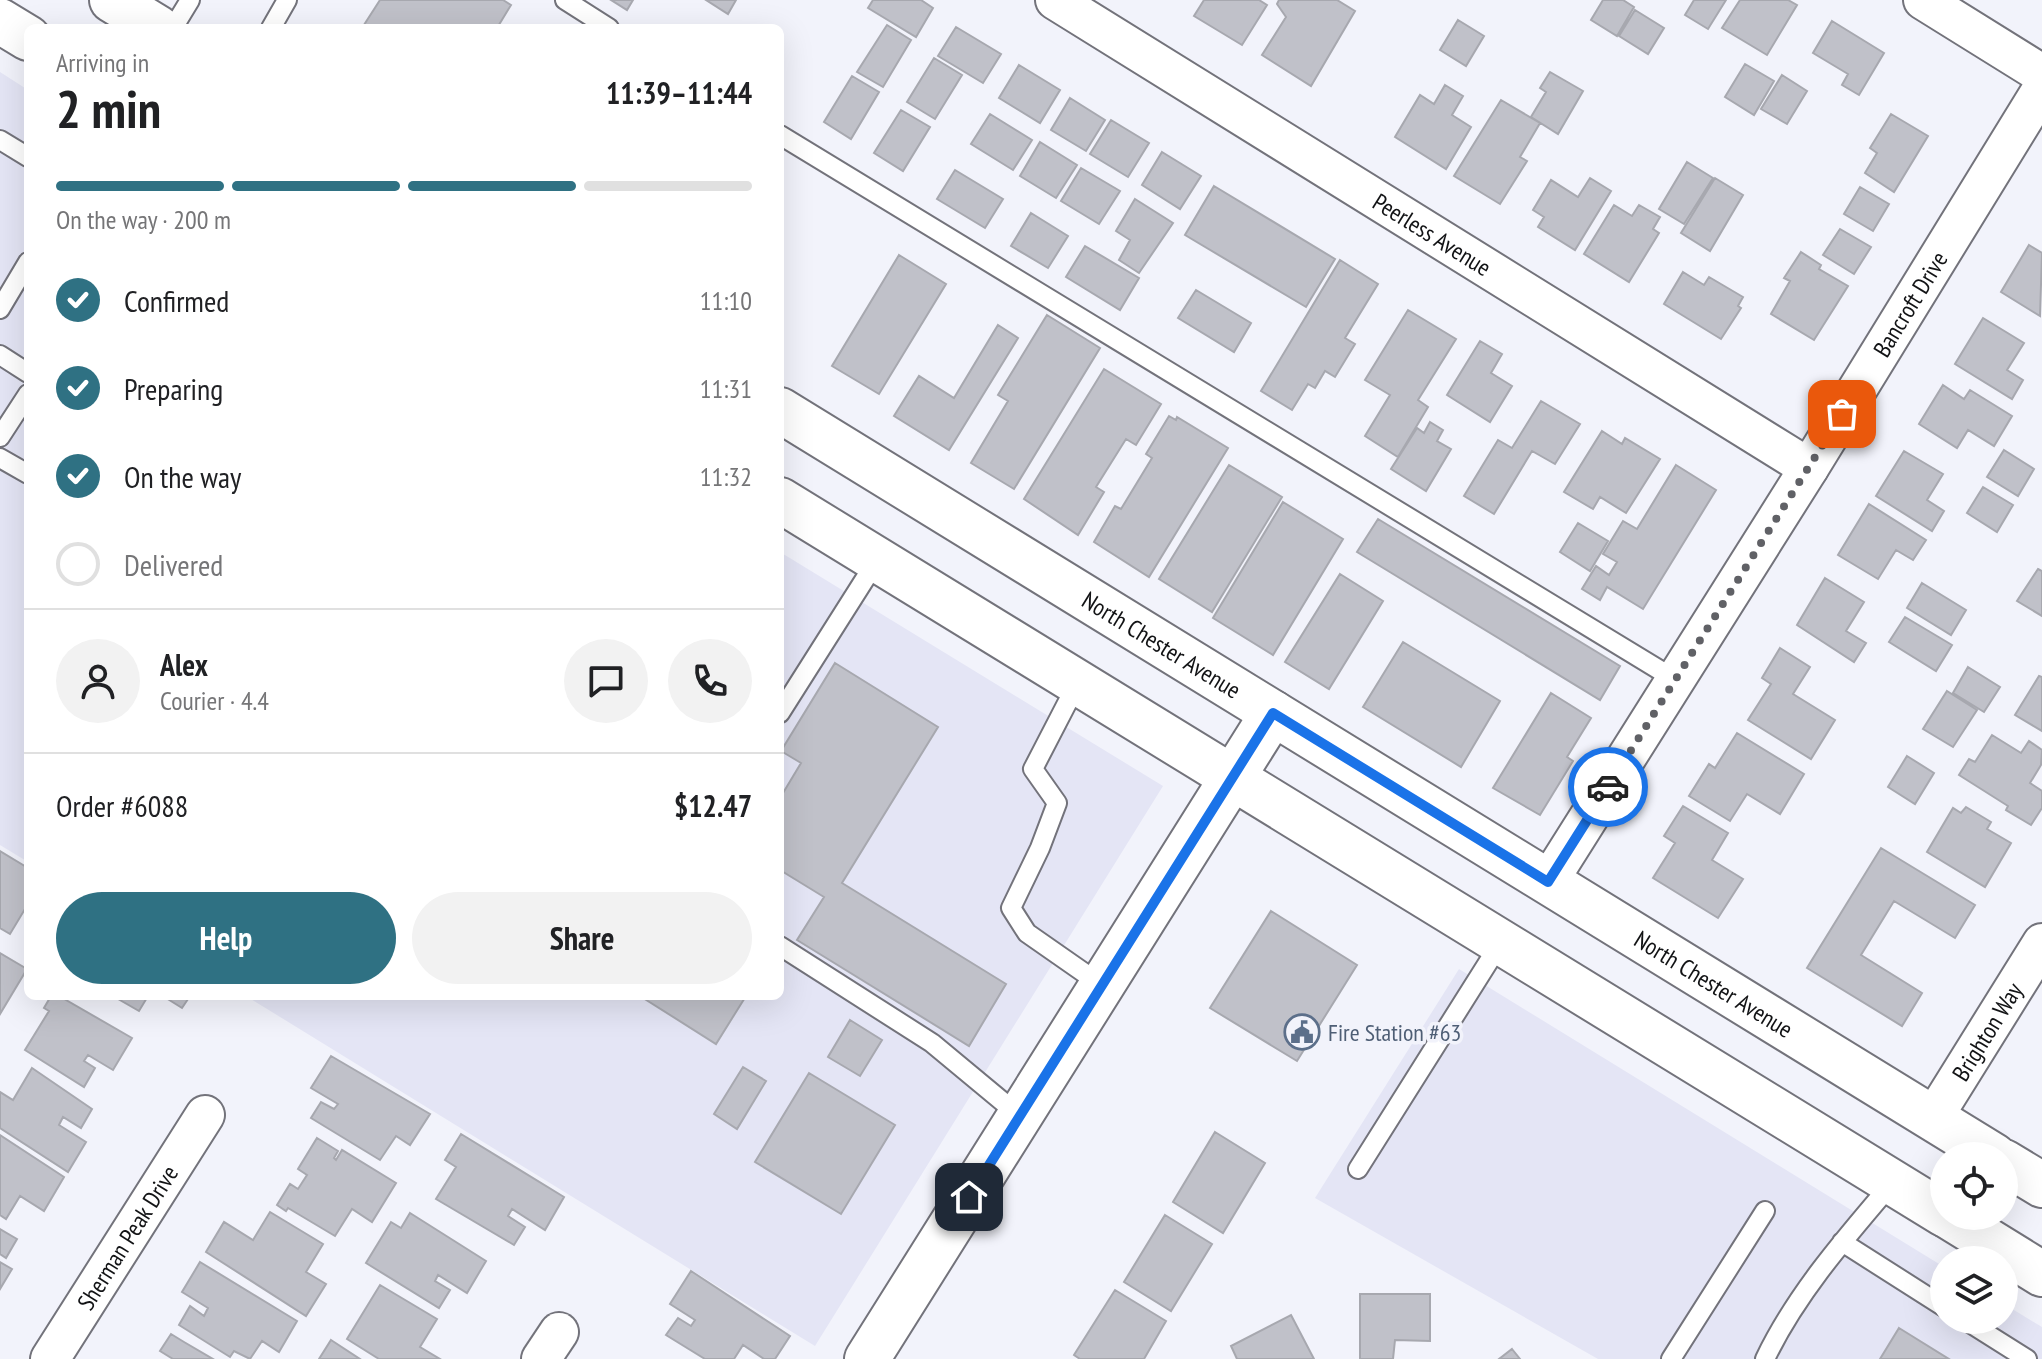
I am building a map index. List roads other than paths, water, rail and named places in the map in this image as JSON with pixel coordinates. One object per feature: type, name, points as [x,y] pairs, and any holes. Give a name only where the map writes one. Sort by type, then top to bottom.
[{"type":"main road","points":[[112,0],[151,24]]},
{"type":"main road","name":"North Chester Avenue","points":[[798,428],[1273,713],[1972,1142]]},
{"type":"main road","points":[[784,502],[1930,1205]]},
{"type":"main road","points":[[867,1359],[1273,713]]},
{"type":"main road","points":[[2018,1170],[2042,1185]]},
{"type":"main road","points":[[1970,1230],[2042,1274]]},
{"type":"street","name":"Peerless Avenue","points":[[1055,0],[1809,468]]},
{"type":"street","points":[[1923,0],[2042,74]]},
{"type":"street","name":"Bancroft Drive","points":[[1548,882],[1809,468],[2042,89]]},
{"type":"street","name":"Brighton Way","points":[[1933,1118],[2042,943]]},
{"type":"street","name":"Sherman Peak Drive","points":[[50,1359],[205,1115]]},
{"type":"lane","points":[[175,24],[190,0]]},
{"type":"lane","points":[[273,24],[287,0]]},
{"type":"lane","points":[[565,0],[603,24]]},
{"type":"lane","points":[[784,137],[1676,680]]},
{"type":"lane","points":[[0,140],[24,155]]},
{"type":"lane","points":[[0,309],[24,269]]},
{"type":"lane","points":[[0,355],[24,370]]},
{"type":"lane","points":[[0,437],[24,400]]},
{"type":"lane","points":[[0,458],[24,472]]},
{"type":"lane","points":[[784,707],[877,559]]},
{"type":"lane","points":[[1078,682],[1033,769],[1057,803],[1040,848],[1011,908],[1027,933],[1103,986]]},
{"type":"lane","points":[[1358,1169],[1501,942]]},
{"type":"lane","points":[[784,949],[932,1043],[1020,1116]]},
{"type":"lane","points":[[1765,1359],[1778,1331],[1842,1242],[1893,1182]]},
{"type":"lane","points":[[1671,1359],[1765,1211]]},
{"type":"lane","points":[[1842,1242],[1930,1298]]},
{"type":"lane","points":[[1987,1334],[2027,1359]]},
{"type":"place","name":"Fire Station #63","points":[[1302,1032]]}]
